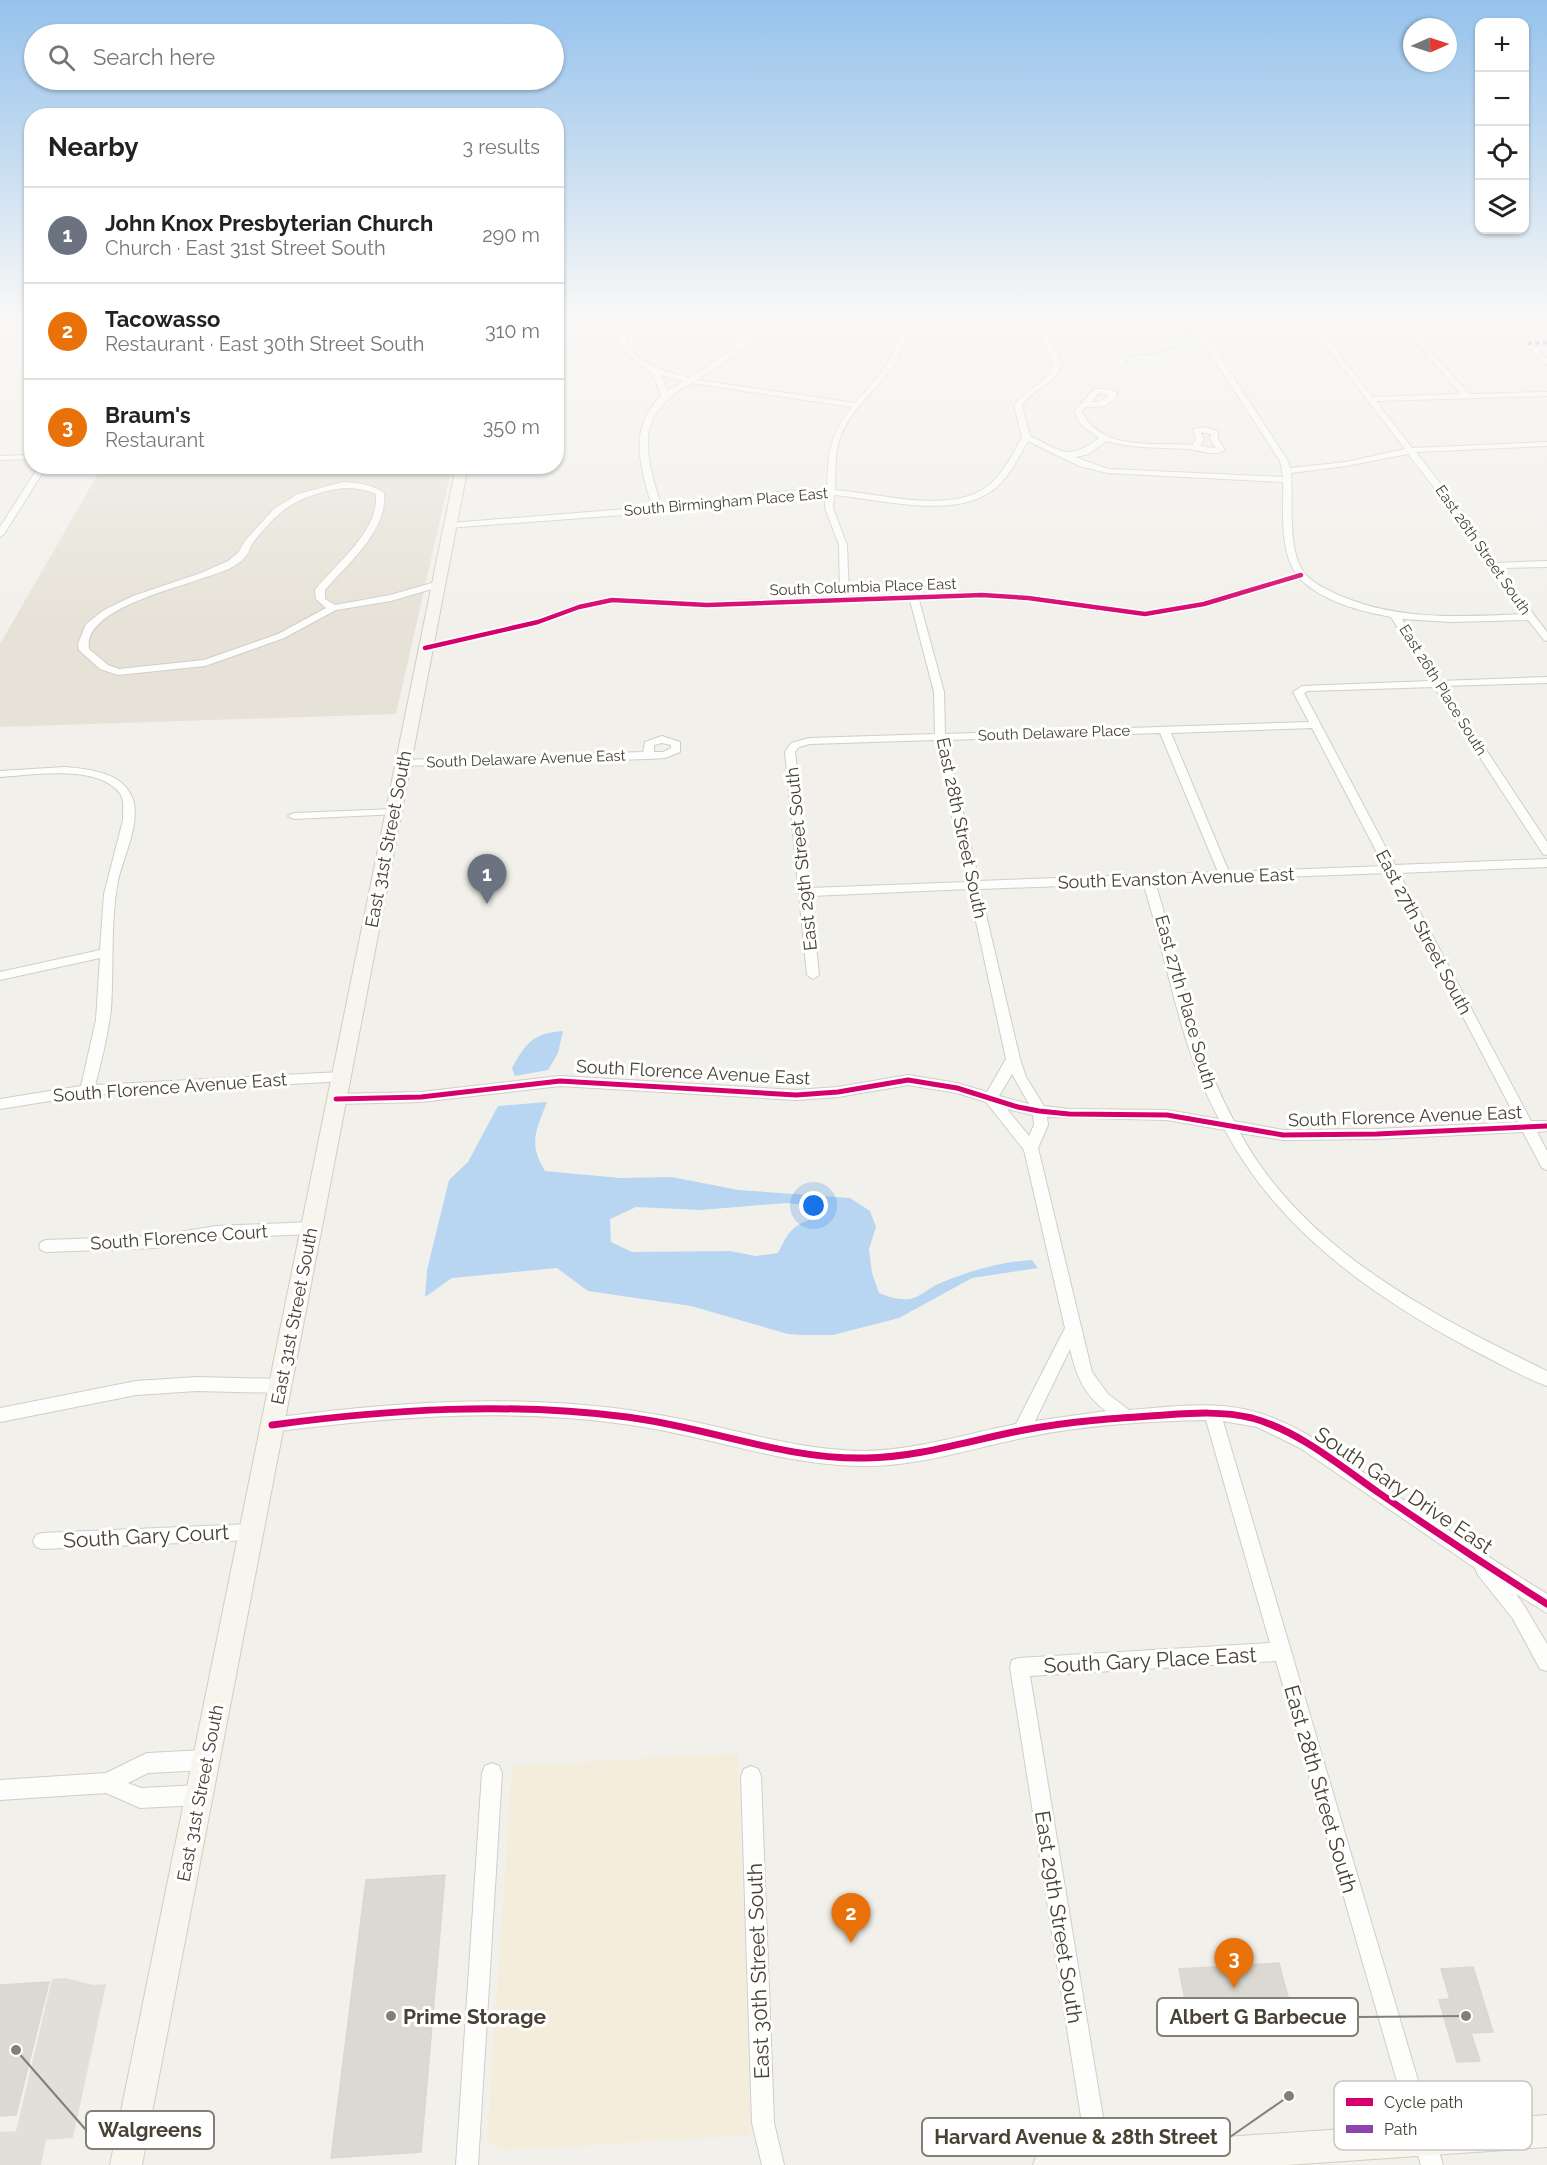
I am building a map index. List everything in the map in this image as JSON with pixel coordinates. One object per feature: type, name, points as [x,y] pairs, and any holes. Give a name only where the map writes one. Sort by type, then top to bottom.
[{"type":"main road","name":"East 31st Street South","points":[[126,2165],[460,474]]},
{"type":"main road","points":[[1532,2134],[1547,2131]]},
{"type":"main road","points":[[1049,2165],[1428,2152]]},
{"type":"street","points":[[646,421],[644,441],[648,475],[657,509]]},
{"type":"street","points":[[845,600],[844,554],[841,535],[828,502],[831,492],[829,468],[834,443],[846,421]]},
{"type":"street","points":[[1021,421],[1026,437],[1066,457],[1108,471],[1287,476],[1313,468],[1346,464],[1410,450],[1547,444]]},
{"type":"street","points":[[1081,421],[1088,429],[1105,438],[1134,446],[1194,448]]},
{"type":"street","points":[[1258,421],[1284,461],[1292,555],[1301,575]]},
{"type":"street","name":"East 26th Street South","points":[[1387,421],[1473,530],[1477,544],[1491,566],[1546,636]]},
{"type":"street","name":"South Birmingham Place East","points":[[450,526],[657,509],[802,492],[831,492],[927,503],[971,498],[981,495],[997,484],[1026,437]]},
{"type":"street","points":[[1066,457],[1086,452],[1105,438]]},
{"type":"street","points":[[1020,447],[1043,446]]},
{"type":"street","points":[[0,458],[24,456]]},
{"type":"street","points":[[1284,461],[1313,468]]},
{"type":"street","points":[[0,534],[38,474]]},
{"type":"street","points":[[333,608],[320,600],[318,595],[320,590],[369,532],[380,514],[382,502],[380,493],[367,487],[334,486],[292,501],[269,518],[237,559],[204,576],[122,603],[96,619],[83,644],[84,651],[104,667],[118,672],[205,663],[281,636],[333,608],[438,589]]},
{"type":"street","points":[[1491,566],[1547,564]]},
{"type":"street","name":"South Columbia Place East","points":[[426,648],[538,622],[579,607],[612,600],[706,605],[1007,596],[1145,614],[1186,608],[1301,575]]},
{"type":"street","name":"East 26th Place South","points":[[1301,575],[1319,589],[1336,598],[1363,608],[1395,615],[1547,851]]},
{"type":"street","name":"East 28th Street South","points":[[914,598],[939,692],[940,737],[1013,1059],[1020,1079],[1039,1111]]},
{"type":"street","points":[[1395,615],[1451,620],[1530,617]]},
{"type":"street","points":[[1438,683],[1547,680]]},
{"type":"street","name":"East 27th Street South","points":[[1438,683],[1306,688],[1298,692],[1300,700],[1547,1164]]},
{"type":"street","name":"South Delaware Place","points":[[795,745],[808,741],[1314,725]]},
{"type":"street","points":[[1164,729],[1225,876]]},
{"type":"street","name":"East 29th Street South","points":[[795,745],[790,752],[813,975]]},
{"type":"street","name":"South Delaware Avenue East","points":[[404,763],[648,756]]},
{"type":"street","points":[[0,774],[69,771],[96,775],[117,784],[126,793],[130,806],[109,899],[104,953],[104,1009],[100,1039],[87,1090]]},
{"type":"street","points":[[294,816],[393,812]]},
{"type":"street","name":"South Evanston Avenue East","points":[[805,892],[1547,863]]},
{"type":"street","name":"East 27th Place South","points":[[1148,879],[1162,918],[1195,1041],[1215,1099],[1252,1165],[1273,1193],[1324,1244],[1389,1294],[1439,1326],[1545,1375]]},
{"type":"street","points":[[0,976],[104,953]]},
{"type":"street","points":[[1013,1059],[1007,1074],[997,1082],[991,1099],[1031,1148],[1084,1374],[1092,1389],[1105,1403],[1127,1417]]},
{"type":"street","name":"South Florence Avenue East","points":[[0,1104],[87,1090],[341,1077]]},
{"type":"street","name":"South Florence Avenue East","points":[[336,1099],[421,1098],[560,1081],[796,1095],[838,1092],[908,1080],[957,1088],[1039,1111],[1069,1114],[1167,1115],[1227,1124],[1264,1133],[1304,1135],[1547,1126]]},
{"type":"street","points":[[1031,1148],[1041,1125],[1039,1111]]},
{"type":"street","name":"South Florence Court","points":[[46,1246],[155,1242],[216,1232],[311,1228]]},
{"type":"street","points":[[1021,1431],[1073,1328]]},
{"type":"street","points":[[0,1415],[136,1388],[197,1384],[280,1386]]},
{"type":"street","name":"South Gary Drive East","points":[[272,1425],[426,1409],[529,1408],[629,1417],[689,1428],[784,1451],[825,1457],[866,1458],[896,1457],[938,1450],[1021,1431],[1127,1417],[1212,1412],[1256,1419],[1295,1436],[1479,1563],[1547,1604]]},
{"type":"street","name":"East 28th Street South","points":[[1212,1412],[1407,2081]]},
{"type":"street","name":"South Gary Court","points":[[42,1542],[251,1532]]},
{"type":"street","points":[[1479,1563],[1519,1613],[1547,1662]]},
{"type":"street","name":"South Gary Place East","points":[[1018,1667],[1281,1652]]},
{"type":"street","name":"East 29th Street South","points":[[1018,1667],[1092,2117],[1108,2163]]},
{"type":"street","points":[[0,1790],[107,1783],[147,1763],[206,1760]]},
{"type":"street","points":[[467,2165],[492,1773]]},
{"type":"street","name":"East 30th Street South","points":[[751,1776],[763,2123],[773,2165]]},
{"type":"street","points":[[107,1783],[140,1798],[200,1795]]},
{"type":"shaded area","points":[[98,474],[450,474],[396,714],[0,727],[0,644]]},
{"type":"shaded area","points":[[738,1753],[751,2135],[500,2151],[487,2141],[512,1766]]},
{"type":"shaded area","points":[[66,1978],[93,1985],[106,1984],[73,2138],[46,2140],[41,2165],[0,2165],[0,2132],[16,2131],[52,1979]]},
{"type":"water","points":[[563,1031],[558,1053],[548,1070],[515,1076],[512,1068],[526,1046],[544,1034]]},
{"type":"water","points":[[547,1102],[537,1129],[535,1145],[545,1171],[620,1178],[672,1177],[738,1190],[850,1198],[870,1211],[876,1227],[869,1249],[872,1273],[879,1293],[890,1297],[914,1298],[950,1279],[996,1265],[1032,1260],[1038,1268],[972,1278],[899,1318],[833,1335],[788,1334],[691,1306],[588,1291],[557,1268],[452,1278],[425,1297],[427,1270],[449,1180],[468,1162],[498,1106]],"holes":[[[787,1203],[823,1207],[824,1215],[795,1227],[778,1253],[756,1256],[730,1251],[632,1252],[611,1242],[610,1219],[636,1207],[700,1210]]]},
{"type":"building","name":"Prime Storage","points":[[445,1875],[421,2152],[331,2158],[366,1880]]},
{"type":"building","points":[[1279,1963],[1294,2020],[1281,2020],[1282,2027],[1228,2030],[1223,2007],[1187,2009],[1179,1969]]},
{"type":"building","points":[[1473,1967],[1493,2032],[1471,2033],[1480,2061],[1457,2062],[1439,2000],[1450,1999],[1441,1969]]},
{"type":"building","points":[[49,1982],[16,2115],[0,2116],[0,1985]]},
{"type":"cycle path","points":[[425,648],[538,622],[579,607],[612,600],[707,605],[982,595],[1028,598],[1145,614],[1204,604],[1301,575]]},
{"type":"cycle path","points":[[336,1099],[421,1097],[560,1081],[796,1095],[838,1092],[908,1080],[957,1088],[1018,1107],[1039,1111],[1069,1114],[1167,1115],[1283,1135],[1377,1134],[1547,1126]]},
{"type":"cycle path","points":[[272,1425],[361,1414],[450,1409],[494,1408],[583,1412],[662,1422],[796,1452],[830,1457],[864,1458],[915,1454],[1024,1430],[1077,1422],[1188,1414],[1235,1415],[1275,1426],[1321,1452],[1462,1550],[1547,1604]]},
{"type":"place","name":"John Knox Presbyterian Church","points":[[487,904]]},
{"type":"place","name":"Tacowasso","points":[[851,1943]]},
{"type":"place","name":"Braum's","points":[[1234,1988]]},
{"type":"place","name":"Prime Storage","points":[[391,2016]]},
{"type":"place","name":"Albert G Barbecue","points":[[1466,2016]]},
{"type":"place","name":"Walgreens","points":[[16,2050]]},
{"type":"place","name":"Harvard Avenue & 28th Street","points":[[1289,2096]]}]
